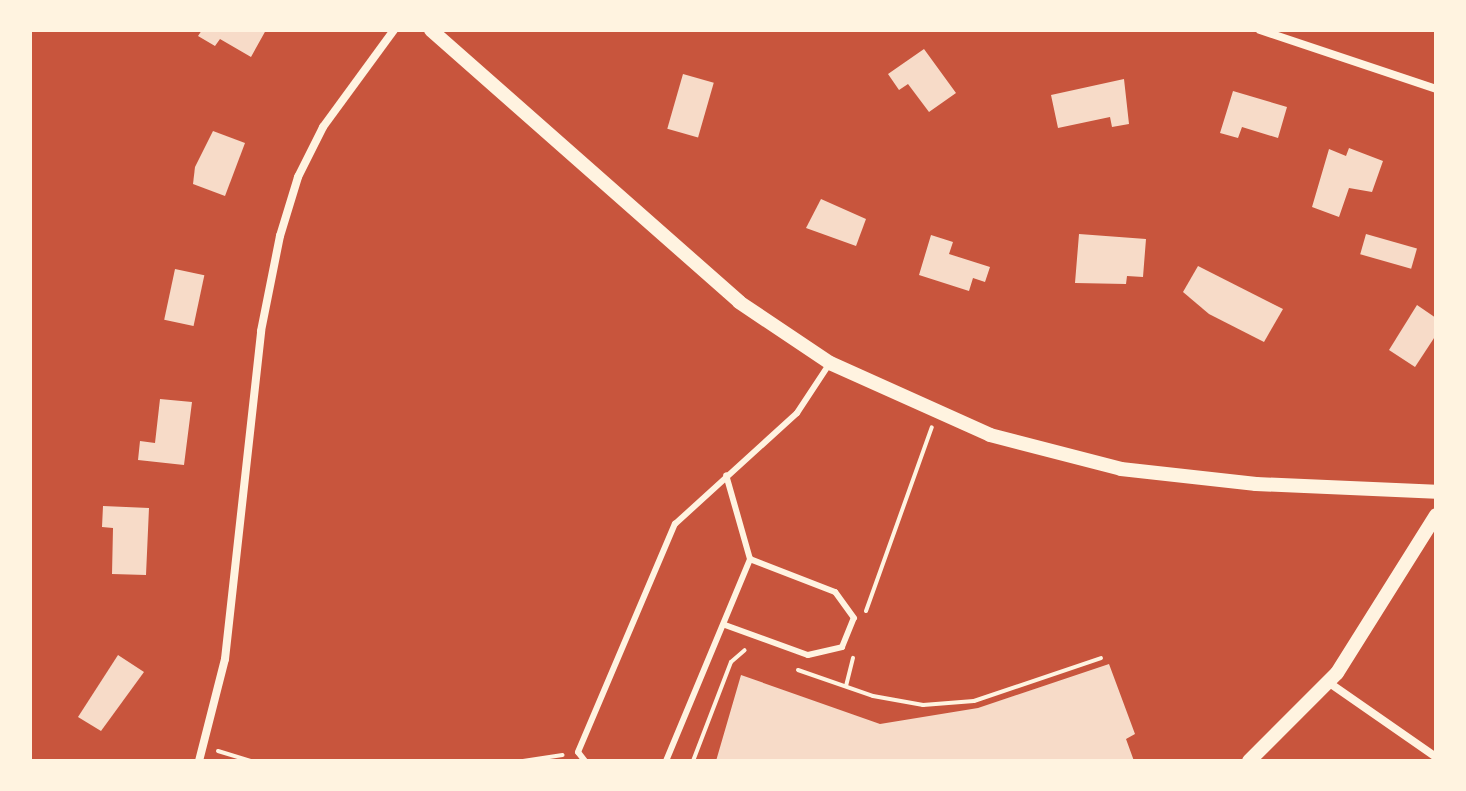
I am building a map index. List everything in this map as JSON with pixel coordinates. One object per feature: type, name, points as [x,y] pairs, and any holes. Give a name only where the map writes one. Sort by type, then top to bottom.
[{"type":"street","points":[[199,761],[225,659],[261,331],[280,236],[298,177],[323,127],[394,30]]},
{"type":"street","points":[[431,30],[739,302],[830,363],[990,435],[1121,469],[1256,484],[1436,492]]},
{"type":"street","points":[[1260,30],[1436,89]]},
{"type":"street","points":[[1249,761],[1328,682],[1436,515]]},
{"type":"street","points":[[1328,682],[1436,757]]},
{"type":"lane","points":[[585,761],[578,752],[675,524],[797,413],[830,363]]},
{"type":"lane","points":[[666,761],[750,559],[726,475]]},
{"type":"lane","points":[[725,625],[808,655],[842,647],[854,618],[835,592],[750,559]]},
{"type":"path","points":[[865,616],[937,411]]},
{"type":"path","points":[[846,686],[857,644]]},
{"type":"path","points":[[693,761],[731,662],[744,649],[758,655]]},
{"type":"path","points":[[786,665],[846,686],[923,705],[974,701],[1101,658]]},
{"type":"path","points":[[204,748],[250,761]]},
{"type":"path","points":[[523,761],[578,752]]},
{"type":"building","points":[[202,30],[266,30],[251,57],[220,39],[215,46],[198,36]]},
{"type":"building","points":[[924,49],[956,93],[929,112],[908,84],[899,90],[888,74]]},
{"type":"building","points":[[683,74],[714,83],[698,138],[667,129]]},
{"type":"building","points":[[1124,79],[1129,124],[1112,127],[1110,117],[1058,128],[1051,95]]},
{"type":"building","points":[[1233,91],[1287,107],[1278,138],[1242,127],[1238,138],[1220,133]]},
{"type":"building","points":[[213,131],[245,143],[225,196],[193,184],[195,167]]},
{"type":"building","points":[[1349,148],[1383,161],[1372,192],[1349,188],[1339,217],[1312,207],[1329,149],[1346,156]]},
{"type":"building","points":[[821,199],[866,219],[856,246],[806,228]]},
{"type":"building","points":[[1079,234],[1146,239],[1143,277],[1127,276],[1126,284],[1075,283]]},
{"type":"building","points":[[1366,234],[1417,249],[1411,269],[1360,254]]},
{"type":"building","points":[[931,235],[953,242],[949,254],[990,267],[985,282],[973,278],[969,291],[919,275]]},
{"type":"building","points":[[1198,266],[1283,309],[1264,342],[1209,314],[1183,292]]},
{"type":"building","points":[[175,269],[204,275],[194,326],[164,320]]},
{"type":"building","points":[[1417,305],[1436,318],[1436,335],[1415,367],[1389,350]]},
{"type":"building","points":[[160,399],[192,402],[184,465],[138,460],[140,441],[155,443]]},
{"type":"building","points":[[103,506],[149,508],[146,575],[112,574],[113,528],[102,527]]},
{"type":"building","points":[[118,655],[144,672],[101,731],[78,717]]},
{"type":"building","points":[[1109,664],[1135,734],[1126,739],[1134,761],[716,761],[741,675],[880,724],[978,708]]}]
